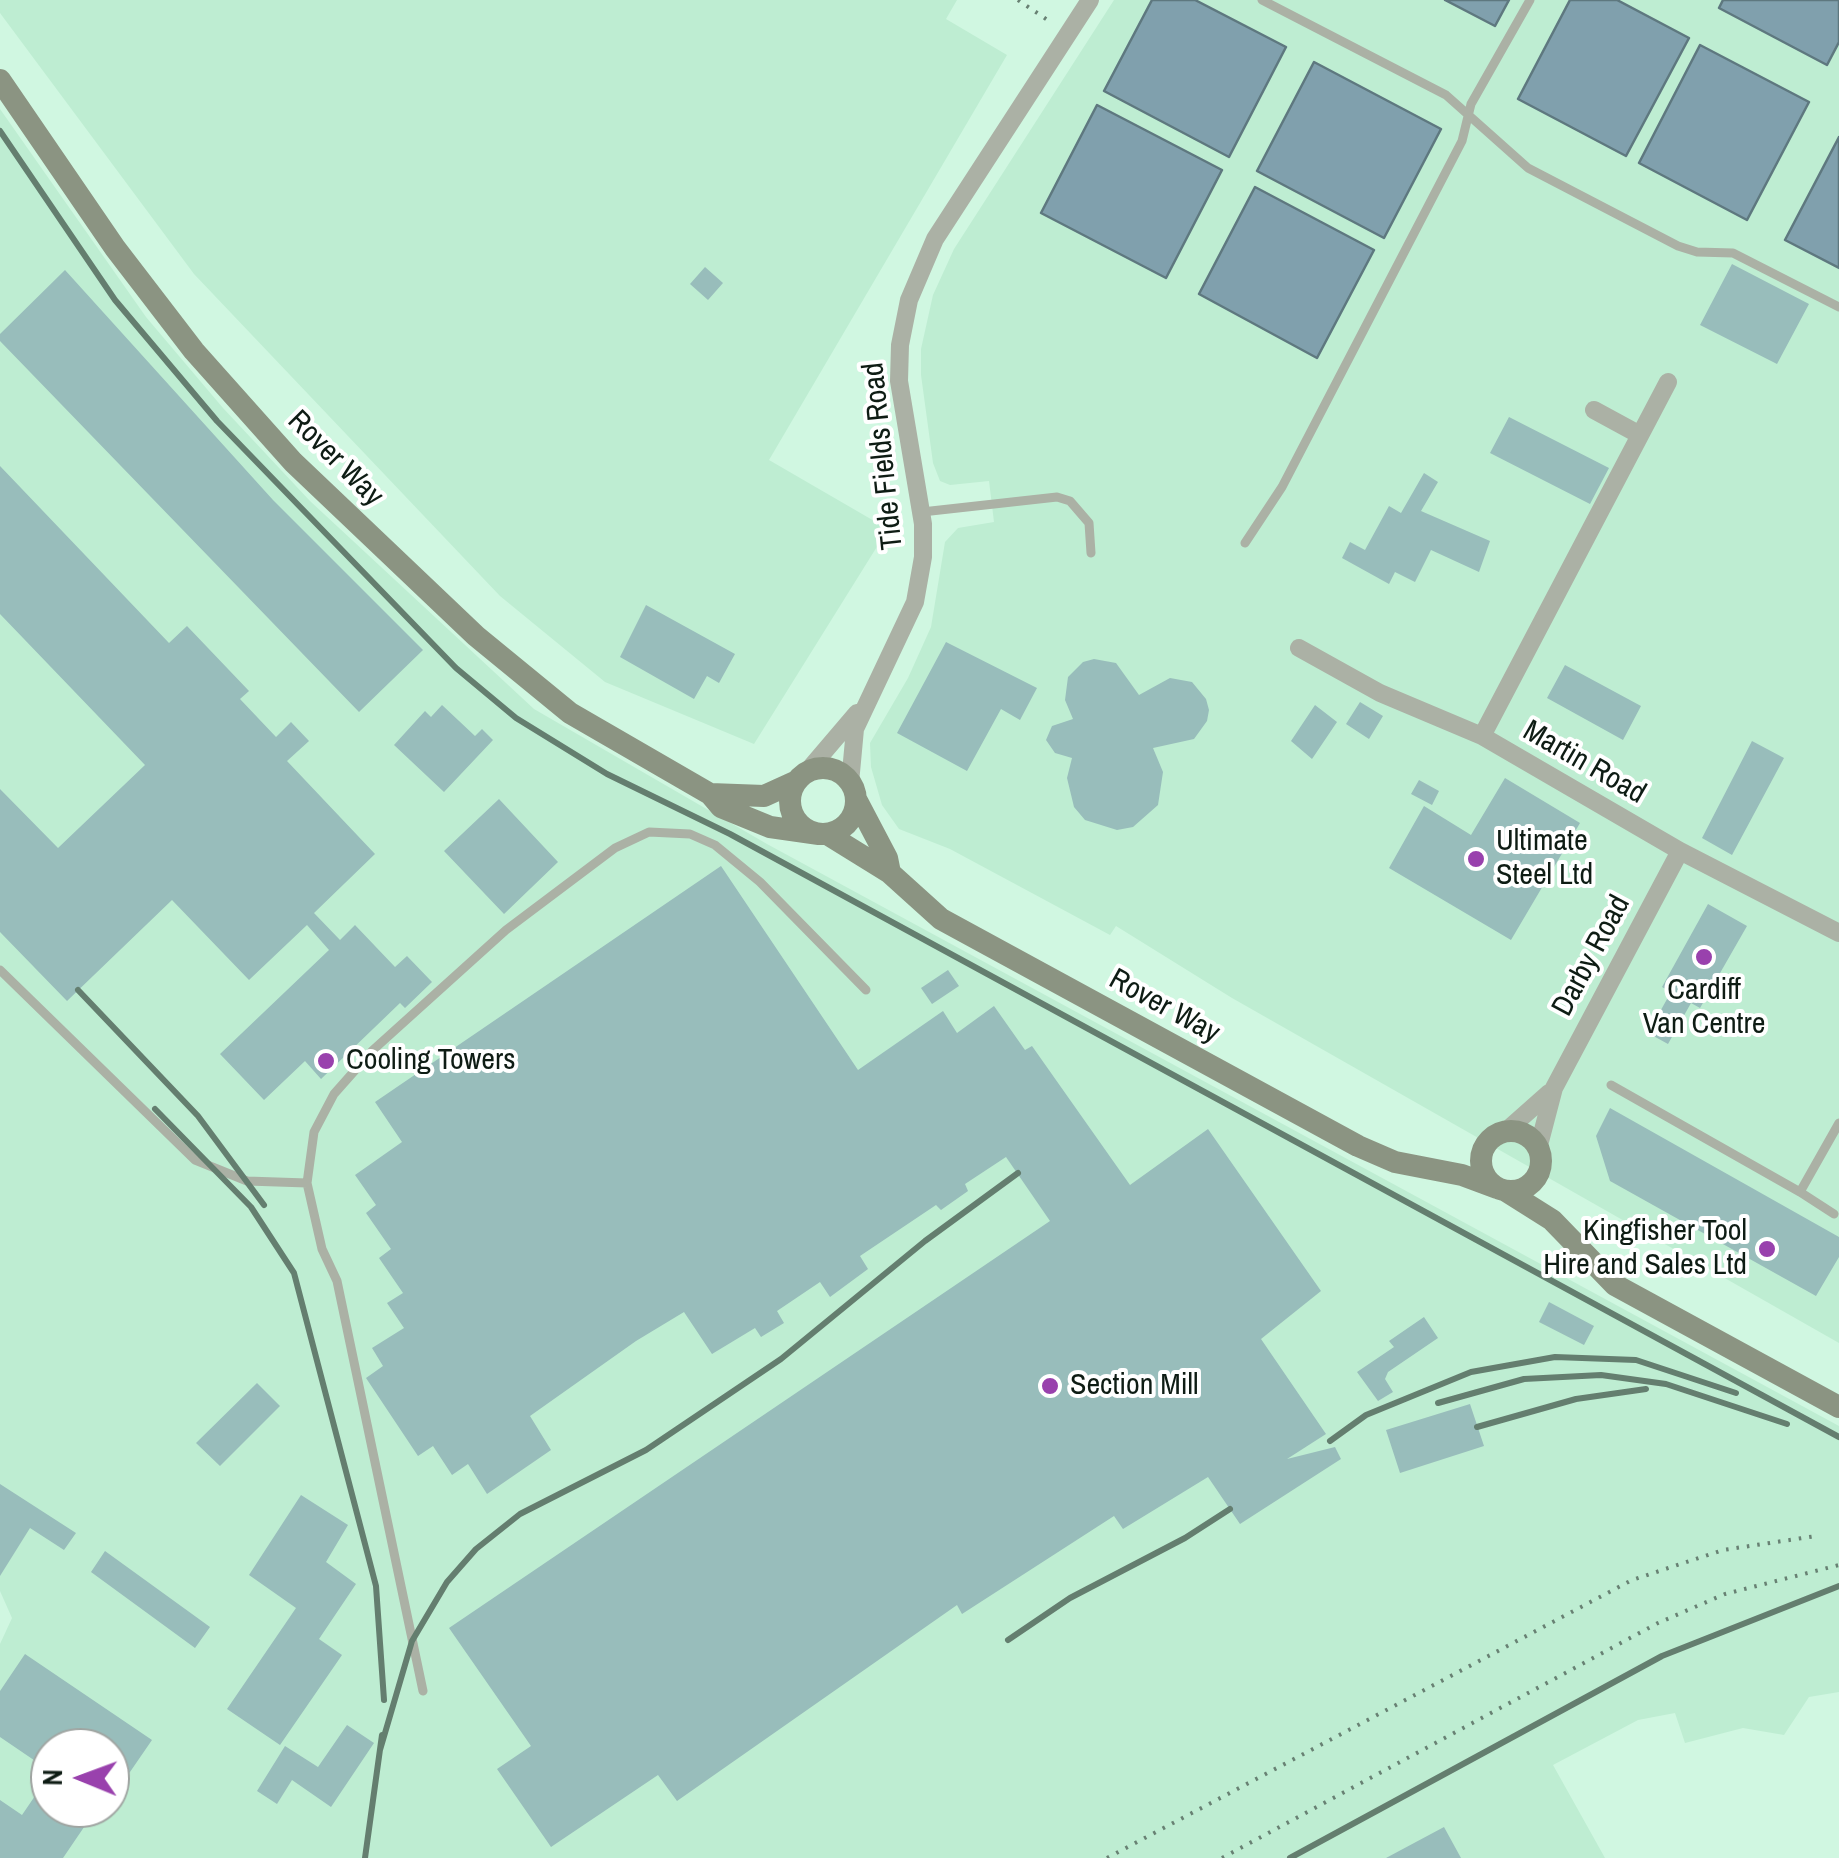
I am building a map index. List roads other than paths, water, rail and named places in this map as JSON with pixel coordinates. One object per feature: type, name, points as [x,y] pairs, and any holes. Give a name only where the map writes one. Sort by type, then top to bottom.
[{"type":"street","name":"Tide Fields Road","points":[[853,791],[855,730],[915,602],[923,556],[922,512],[899,381],[900,345],[909,300],[935,240],[1090,0]]},
{"type":"street","name":"Rover Way","points":[[0,80],[71,187],[166,316],[293,462],[544,694],[710,794],[721,807],[750,821],[846,841],[890,872],[922,905],[980,942],[1358,1146],[1402,1164],[1502,1190],[1566,1234],[1614,1284],[1839,1407]]},
{"type":"street","points":[[1482,736],[1668,382]]},
{"type":"street","points":[[1594,410],[1640,436]]},
{"type":"street","name":"Martin Road","points":[[1299,648],[1380,692],[1482,736],[1680,851],[1839,933]]},
{"type":"street","name":"Tide Fields Road","points":[[802,777],[864,706]]},
{"type":"street","points":[[834,771],[853,791],[850,819],[838,832],[823,834],[802,826],[791,809],[802,777],[834,771]]},
{"type":"street","name":"Rover Way","points":[[710,794],[764,796],[802,777]]},
{"type":"street","name":"Rover Way","points":[[853,791],[890,872]]},
{"type":"street","name":"Darby Road","points":[[1540,1154],[1554,1088],[1680,851]]},
{"type":"street","name":"Darby Road","points":[[1496,1139],[1554,1088]]},
{"type":"street","points":[[1424,1167],[1468,1156],[1496,1139],[1528,1137],[1540,1154],[1532,1184],[1502,1190],[1482,1164],[1496,1139]]},
{"type":"street","name":"Rover Way","points":[[1540,1154],[1566,1234]]},
{"type":"lane","points":[[1262,0],[1446,96],[1528,168],[1629,222],[1687,250],[1733,252],[1839,308]]},
{"type":"lane","points":[[1245,543],[1282,486],[1462,142],[1468,115],[1530,0]]},
{"type":"lane","points":[[922,512],[1057,497],[1070,501],[1088,523],[1091,553]]},
{"type":"lane","points":[[423,1691],[343,1308],[333,1268],[322,1249],[308,1183],[308,1157],[320,1118],[359,1064],[506,930],[641,833],[680,832],[715,844],[760,882],[866,990]]},
{"type":"lane","points":[[0,970],[195,1160],[247,1181],[308,1183]]},
{"type":"lane","points":[[1612,1085],[1834,1214]]},
{"type":"lane","points":[[1800,1192],[1839,1123]]},
{"type":"water","points":[[1152,0],[1195,0],[1286,47],[1229,157],[1104,91]]},
{"type":"water","points":[[1445,0],[1509,0],[1495,26]]},
{"type":"water","points":[[1570,0],[1617,0],[1689,38],[1626,156],[1518,99]]},
{"type":"water","points":[[1723,0],[1839,0],[1839,42],[1827,65],[1719,8]]},
{"type":"water","points":[[1700,45],[1809,102],[1747,220],[1639,163]]},
{"type":"water","points":[[1314,62],[1441,129],[1384,238],[1257,171]]},
{"type":"water","points":[[1097,105],[1222,170],[1166,278],[1041,213]]},
{"type":"water","points":[[1839,137],[1839,268],[1785,240]]},
{"type":"water","points":[[1255,187],[1374,250],[1317,358],[1199,294]]},
{"type":"railway","points":[[0,131],[115,300],[217,421],[456,668],[516,718],[607,774],[730,834],[1839,1437]]},
{"type":"railway","points":[[78,990],[198,1116],[264,1205]]},
{"type":"railway","points":[[155,1109],[251,1207],[294,1273],[376,1586],[384,1700]]},
{"type":"railway","points":[[380,1750],[412,1641],[447,1582],[476,1549],[520,1514],[646,1450],[781,1359],[925,1241],[1018,1173]]},
{"type":"railway","points":[[1330,1441],[1366,1415],[1471,1372],[1555,1357],[1636,1360],[1736,1393]]},
{"type":"railway","points":[[1438,1403],[1524,1379],[1601,1375],[1666,1384],[1787,1424]]},
{"type":"railway","points":[[1477,1427],[1576,1399],[1646,1389]]},
{"type":"railway","points":[[1008,1640],[1070,1598],[1185,1538],[1230,1509]]},
{"type":"railway","points":[[1290,1858],[1662,1656],[1839,1586]]},
{"type":"railway","points":[[365,1858],[382,1735]]},
{"type":"place","name":"Ultimate Steel Ltd","points":[[1476,859]]},
{"type":"place","name":"Cardiff Van Centre","points":[[1704,957]]},
{"type":"place","name":"Cooling Towers","points":[[326,1061]]},
{"type":"place","name":"Kingfisher Tool Hire and Sales Ltd","points":[[1767,1249]]},
{"type":"place","name":"Section Mill","points":[[1050,1386]]}]
